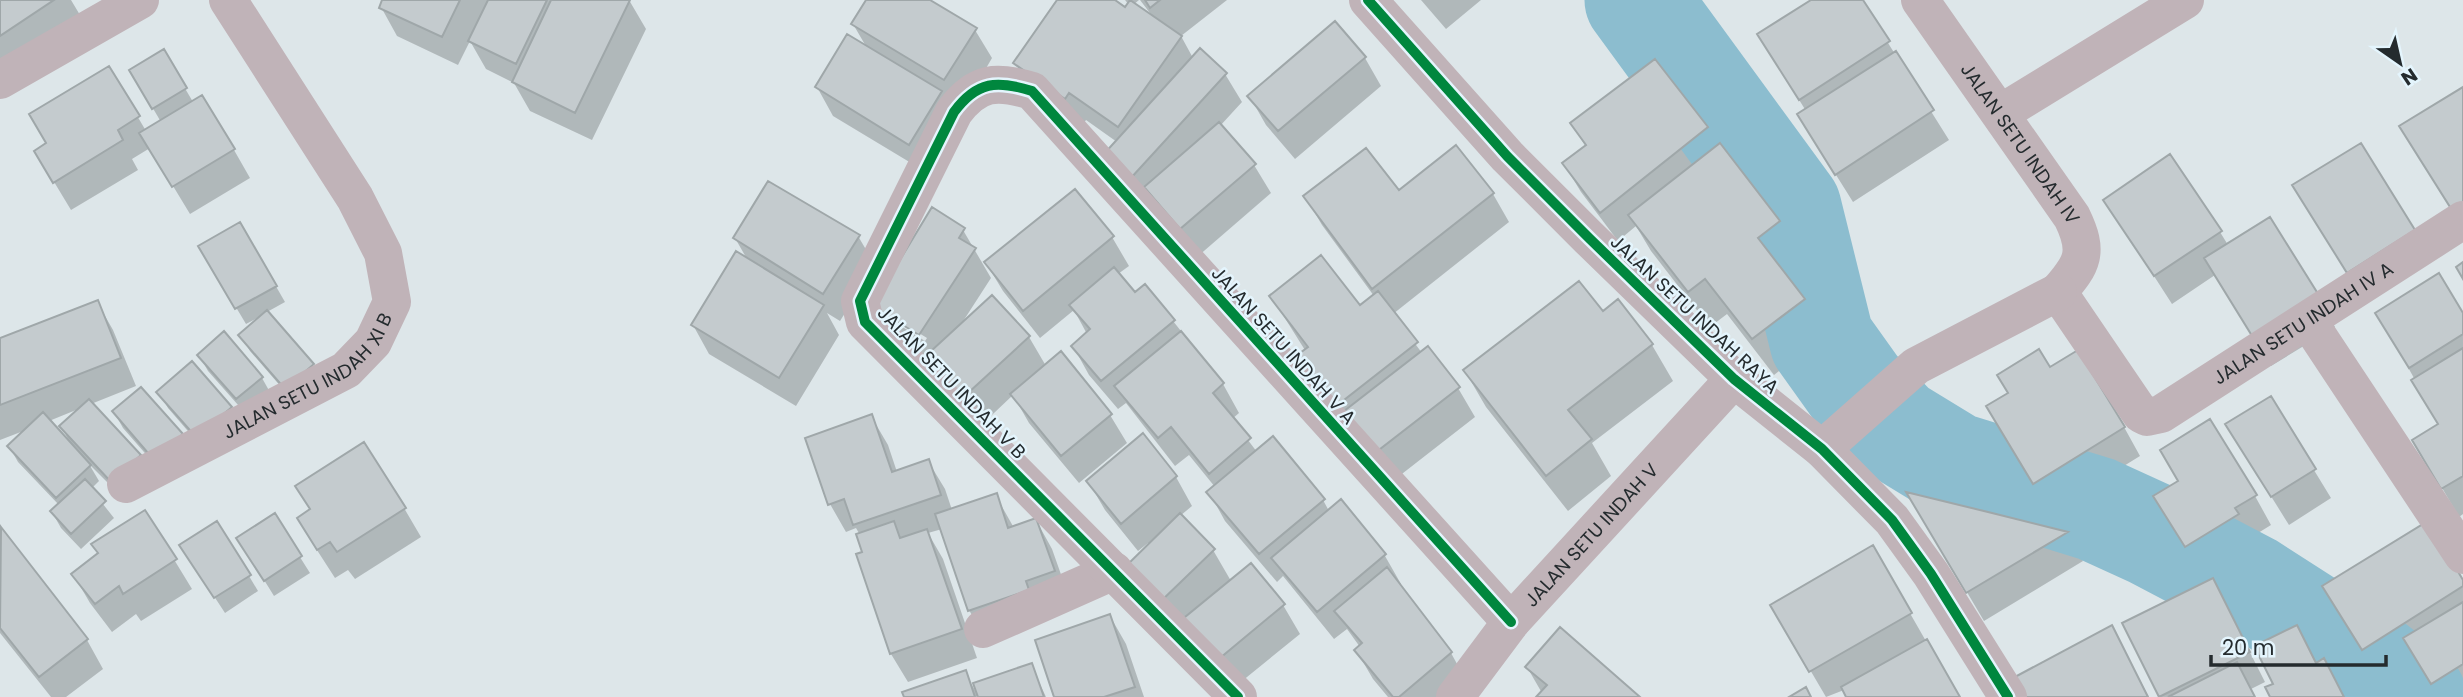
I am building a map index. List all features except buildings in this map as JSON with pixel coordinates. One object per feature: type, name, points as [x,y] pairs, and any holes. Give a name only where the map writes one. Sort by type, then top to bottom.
[{"type":"street","points":[[0,80],[140,0]]},
{"type":"street","name":"JALAN SETU INDAH XI B","points":[[126,484],[346,370],[373,342],[392,302],[383,253],[355,198],[228,0]]},
{"type":"street","name":"JALAN SETU INDAH RAYA","points":[[1368,0],[1507,156],[1734,379],[1822,449],[1892,520],[1931,574],[2008,697]]},
{"type":"street","name":"JALAN SETU INDAH IV","points":[[1822,449],[1916,366],[2058,292],[2080,263],[2083,250],[2081,234],[2072,216],[1920,0]]},
{"type":"street","points":[[2001,113],[2185,0]]},
{"type":"street","name":"JALAN SETU INDAH V B","points":[[1032,91],[1005,82],[984,86],[965,96],[954,112],[860,301],[861,311],[872,330],[1238,697]]},
{"type":"street","name":"JALAN SETU INDAH V A","points":[[1032,91],[1511,622]]},
{"type":"street","name":"JALAN SETU INDAH IV A","points":[[2058,292],[2141,414],[2153,417],[2308,321],[2463,220]]},
{"type":"street","points":[[2308,321],[2463,555]]},
{"type":"street","name":"JALAN SETU INDAH V","points":[[1455,697],[1511,622],[1734,379]]},
{"type":"street","points":[[983,629],[1114,571]]},
{"type":"waterway","points":[[1637,0],[1789,208],[1822,341],[1857,390],[1895,429],[1954,465],[2096,509],[2153,535],[2250,586],[2373,665],[2414,697]]},
{"type":"cycle path","points":[[1368,0],[1507,156],[1589,238],[1734,379],[1822,449],[1892,520],[1931,574],[2008,697]]},
{"type":"cycle path","points":[[1238,697],[865,322],[860,301],[954,112],[971,94],[980,89],[1008,85],[1032,91],[1511,622]]}]
